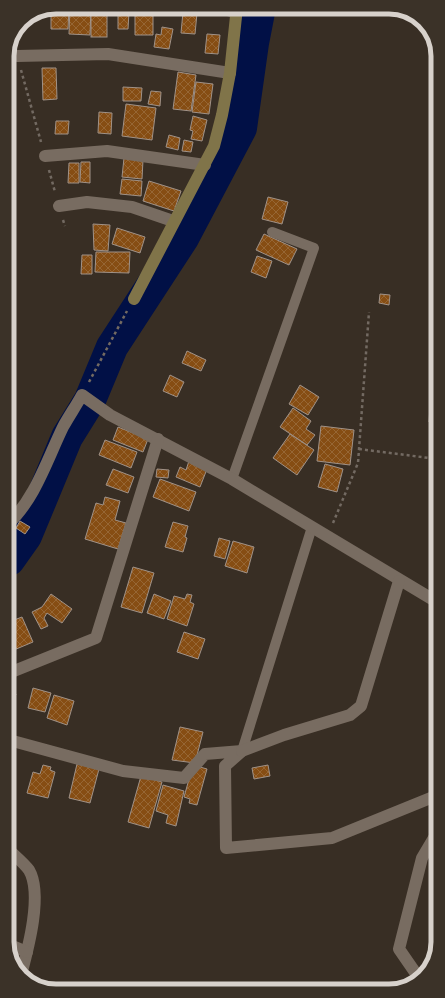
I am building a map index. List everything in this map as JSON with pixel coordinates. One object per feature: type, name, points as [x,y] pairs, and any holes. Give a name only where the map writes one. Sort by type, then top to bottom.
[{"type":"main road","points":[[134,299],[173,221],[205,165],[214,146],[230,73],[236,14]]},
{"type":"street","points":[[17,56],[108,54],[230,73]]},
{"type":"street","points":[[45,156],[107,152],[205,165]]},
{"type":"street","points":[[59,206],[88,202],[132,207],[173,221]]},
{"type":"street","points":[[14,519],[39,480],[64,426],[82,395],[110,415],[232,479],[399,581],[431,599]]},
{"type":"street","points":[[14,671],[96,638],[158,439]]},
{"type":"street","points":[[14,741],[123,771],[184,778],[205,754],[242,751],[284,735],[350,715],[362,706],[399,581]]},
{"type":"street","points":[[242,751],[225,766],[226,848],[332,838],[431,798]]},
{"type":"street","points":[[416,974],[399,949],[422,858],[431,842]]},
{"type":"street","points":[[14,855],[29,871],[35,893],[33,922],[23,968]]},
{"type":"street","points":[[14,947],[27,952]]},
{"type":"lane","points":[[232,479],[314,248],[272,232]]},
{"type":"lane","points":[[242,751],[312,527]]},
{"type":"path","points":[[17,56],[65,226]]},
{"type":"path","points":[[82,395],[134,299]]},
{"type":"path","points":[[327,536],[358,463],[369,312]]},
{"type":"path","points":[[359,449],[431,458]]},
{"type":"building","points":[[51,14],[69,14],[68,29],[51,29]]},
{"type":"building","points":[[70,14],[91,14],[90,35],[69,34]]},
{"type":"building","points":[[91,14],[107,14],[107,37],[91,37]]},
{"type":"building","points":[[118,14],[129,14],[128,29],[118,29]]},
{"type":"building","points":[[135,14],[153,14],[153,35],[135,35]]},
{"type":"building","points":[[183,14],[197,14],[195,34],[181,33]]},
{"type":"building","points":[[218,14],[230,14],[230,16]]},
{"type":"building","points":[[162,27],[173,29],[169,49],[154,47],[156,34],[161,35]]},
{"type":"building","points":[[207,34],[220,35],[218,54],[205,53]]},
{"type":"building","points":[[42,68],[56,68],[57,99],[43,100]]},
{"type":"building","points":[[178,72],[196,75],[191,111],[173,109]]},
{"type":"building","points":[[196,82],[213,84],[209,114],[192,112]]},
{"type":"building","points":[[123,87],[142,88],[141,101],[123,101]]},
{"type":"building","points":[[151,91],[161,92],[160,106],[148,104]]},
{"type":"building","points":[[126,104],[156,108],[152,140],[122,136]]},
{"type":"building","points":[[99,112],[112,113],[111,134],[98,133]]},
{"type":"building","points":[[193,116],[207,120],[202,141],[191,139],[193,131],[190,130]]},
{"type":"building","points":[[56,121],[69,121],[68,134],[55,134]]},
{"type":"building","points":[[169,135],[180,138],[178,150],[166,147]]},
{"type":"building","points":[[184,140],[193,142],[191,152],[182,151]]},
{"type":"building","points":[[124,158],[143,160],[142,179],[122,177]]},
{"type":"building","points":[[81,162],[90,162],[90,183],[80,182]]},
{"type":"building","points":[[69,163],[79,163],[79,183],[68,183]]},
{"type":"building","points":[[122,179],[142,181],[141,196],[120,194]]},
{"type":"building","points":[[149,181],[181,191],[174,211],[143,201]]},
{"type":"building","points":[[268,197],[288,202],[282,224],[262,219]]},
{"type":"building","points":[[93,224],[110,225],[108,251],[94,250]]},
{"type":"building","points":[[117,228],[145,237],[140,253],[112,244]]},
{"type":"building","points":[[264,234],[297,249],[289,265],[256,250]]},
{"type":"building","points":[[96,252],[130,252],[129,273],[95,272]]},
{"type":"building","points":[[82,255],[92,255],[92,274],[81,274]]},
{"type":"building","points":[[257,256],[272,261],[266,278],[251,272]]},
{"type":"building","points":[[380,294],[390,295],[389,305],[379,303]]},
{"type":"building","points":[[187,351],[206,360],[201,371],[182,363]]},
{"type":"building","points":[[170,375],[184,382],[177,397],[163,391]]},
{"type":"building","points":[[300,385],[319,397],[308,415],[289,404]]},
{"type":"building","points":[[431,390],[431,422],[429,422]]},
{"type":"building","points":[[293,408],[311,421],[306,429],[315,435],[307,445],[280,427]]},
{"type":"building","points":[[321,426],[354,430],[350,465],[317,461]]},
{"type":"building","points":[[118,427],[148,439],[143,452],[113,440]]},
{"type":"building","points":[[290,434],[314,450],[297,475],[273,458]]},
{"type":"building","points":[[105,440],[137,452],[131,468],[99,455]]},
{"type":"building","points":[[189,461],[207,469],[200,487],[176,477],[180,467],[186,470]]},
{"type":"building","points":[[325,464],[343,469],[337,492],[318,487]]},
{"type":"building","points":[[113,469],[134,477],[128,493],[106,485]]},
{"type":"building","points":[[157,469],[169,470],[168,478],[156,477]]},
{"type":"building","points":[[160,479],[196,492],[189,511],[153,497]]},
{"type":"building","points":[[105,497],[120,501],[115,520],[126,523],[118,549],[85,539],[96,503],[103,505]]},
{"type":"building","points":[[20,521],[30,527],[25,534],[16,528]]},
{"type":"building","points":[[173,522],[188,526],[185,537],[187,538],[183,552],[165,547]]},
{"type":"building","points":[[219,538],[230,541],[225,559],[214,556]]},
{"type":"building","points":[[233,541],[254,547],[247,573],[225,566]]},
{"type":"building","points":[[133,567],[154,573],[142,613],[121,607]]},
{"type":"building","points":[[51,594],[72,609],[62,623],[47,613],[44,618],[48,626],[41,629],[32,612],[42,607]]},
{"type":"building","points":[[154,594],[171,601],[164,619],[147,613]]},
{"type":"building","points":[[187,594],[192,595],[190,602],[194,604],[187,626],[167,619],[174,596],[185,599]]},
{"type":"building","points":[[22,617],[33,642],[14,650],[14,620]]},
{"type":"building","points":[[184,632],[205,639],[198,659],[177,652]]},
{"type":"building","points":[[33,688],[51,693],[45,712],[28,708]]},
{"type":"building","points":[[54,695],[74,701],[67,725],[47,718]]},
{"type":"building","points":[[180,727],[203,732],[195,763],[172,760]]},
{"type":"building","points":[[77,764],[99,769],[90,803],[69,798]]},
{"type":"building","points":[[43,765],[51,767],[50,770],[55,772],[48,798],[27,793],[33,772],[40,774]]},
{"type":"building","points":[[193,765],[207,769],[197,805],[189,803],[190,799],[184,797]]},
{"type":"building","points":[[268,765],[270,776],[254,779],[252,768]]},
{"type":"building","points":[[141,776],[162,782],[149,828],[128,822]]},
{"type":"building","points":[[163,785],[184,791],[176,826],[166,823],[168,815],[156,811]]},
{"type":"waterway","points":[[14,553],[26,536],[67,437],[90,400],[112,347],[183,238],[241,128],[259,14]]}]
